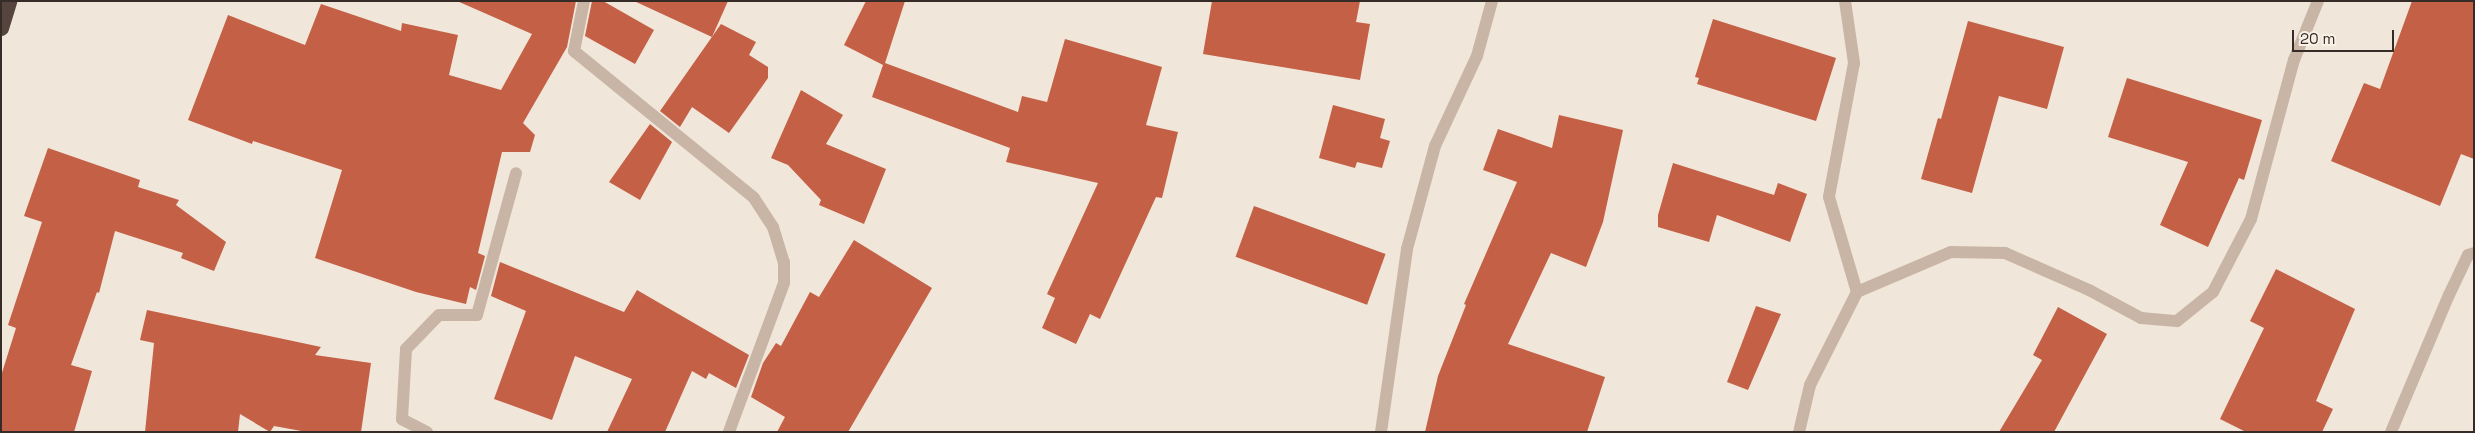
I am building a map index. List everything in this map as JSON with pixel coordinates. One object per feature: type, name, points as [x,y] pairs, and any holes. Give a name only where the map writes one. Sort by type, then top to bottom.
[{"type":"highway","points":[[1,28],[9,1]]},
{"type":"street","points":[[584,1],[574,51],[754,198],[773,227],[784,262],[784,283],[729,432]]},
{"type":"street","points":[[1381,432],[1407,249],[1435,146],[1477,56],[1492,1]]},
{"type":"street","points":[[1845,1],[1854,64],[1829,197],[1857,292]]},
{"type":"street","points":[[1800,432],[1810,385],[1857,292],[1951,252],[2005,253],[2089,290],[2141,318],[2177,321],[2213,292],[2251,219],[2294,60],[2318,1]]},
{"type":"street","points":[[427,432],[402,419],[406,349],[439,315],[477,315],[516,173]]},
{"type":"street","points":[[2391,432],[2449,295],[2468,255],[2474,253]]},
{"type":"building","points":[[457,1],[576,1],[567,47],[523,123],[535,135],[530,152],[502,152],[478,253],[485,256],[476,290],[470,287],[466,304],[416,292],[315,258],[342,170],[253,141],[252,144],[188,120],[228,15],[305,45],[321,4],[401,31],[402,23],[458,35],[449,75],[501,90],[532,34]]},
{"type":"building","points":[[592,1],[603,1],[654,30],[635,64],[585,36]]},
{"type":"building","points":[[634,1],[728,1],[712,37]]},
{"type":"building","points":[[866,1],[905,1],[885,63],[1018,112],[1022,96],[1047,102],[1065,39],[1162,67],[1146,125],[1178,132],[1162,198],[1156,197],[1100,319],[1090,314],[1076,344],[1042,328],[1055,298],[1047,294],[1098,183],[1006,162],[1010,148],[872,97],[883,65],[844,45]]},
{"type":"building","points":[[1212,1],[1360,1],[1356,22],[1370,24],[1360,80],[1203,54]]},
{"type":"building","points":[[2412,1],[2474,1],[2474,159],[2461,154],[2440,206],[2331,161],[2364,83],[2380,89]]},
{"type":"building","points":[[1713,19],[1836,58],[1816,121],[1697,84],[1699,78],[1695,77]]},
{"type":"building","points":[[1968,21],[2064,47],[2047,109],[1999,96],[1972,193],[1921,179],[1938,118],[1941,119]]},
{"type":"building","points":[[721,24],[756,42],[749,55],[768,67],[768,78],[729,133],[692,107],[680,127],[660,111]]},
{"type":"building","points":[[2127,78],[2262,120],[2244,180],[2239,178],[2208,247],[2160,225],[2188,162],[2108,137]]},
{"type":"building","points":[[801,90],[843,115],[826,144],[886,169],[864,224],[819,205],[821,200],[788,165],[771,158]]},
{"type":"building","points":[[1333,105],[1385,119],[1380,138],[1390,141],[1382,168],[1357,162],[1355,168],[1319,158]]},
{"type":"building","points":[[1559,115],[1623,130],[1603,222],[1586,267],[1551,253],[1508,344],[1605,377],[1587,432],[1425,432],[1438,376],[1466,305],[1464,304],[1517,182],[1483,170],[1498,129],[1552,148]]},
{"type":"building","points":[[650,124],[672,142],[640,200],[609,182]]},
{"type":"building","points":[[48,148],[140,180],[138,187],[179,200],[176,205],[226,242],[214,271],[181,258],[183,253],[115,231],[99,293],[97,292],[71,365],[92,371],[74,432],[1,432],[1,376],[16,328],[8,325],[42,222],[24,216]]},
{"type":"building","points":[[1673,163],[1774,195],[1778,183],[1807,194],[1790,242],[1717,215],[1709,242],[1658,227],[1658,215]]},
{"type":"building","points":[[1254,206],[1386,254],[1367,305],[1236,257]]},
{"type":"building","points":[[854,240],[932,288],[848,432],[777,432],[785,417],[751,397],[763,363],[776,343],[781,346],[810,292],[819,297]]},
{"type":"building","points":[[500,262],[624,312],[637,290],[749,355],[736,388],[709,373],[706,379],[692,371],[665,432],[607,432],[632,379],[575,356],[552,420],[494,399],[526,311],[491,296]]},
{"type":"building","points":[[2276,269],[2355,309],[2316,401],[2333,409],[2322,432],[2246,432],[2220,419],[2264,328],[2250,321]]},
{"type":"building","points":[[1756,306],[1781,314],[1748,390],[1727,382]]},
{"type":"building","points":[[2058,307],[2107,334],[2054,432],[1999,432],[2042,360],[2033,355]]},
{"type":"building","points":[[147,310],[321,347],[315,355],[371,363],[361,432],[307,432],[274,426],[270,432],[240,414],[238,432],[145,432],[154,343],[140,340]]}]
